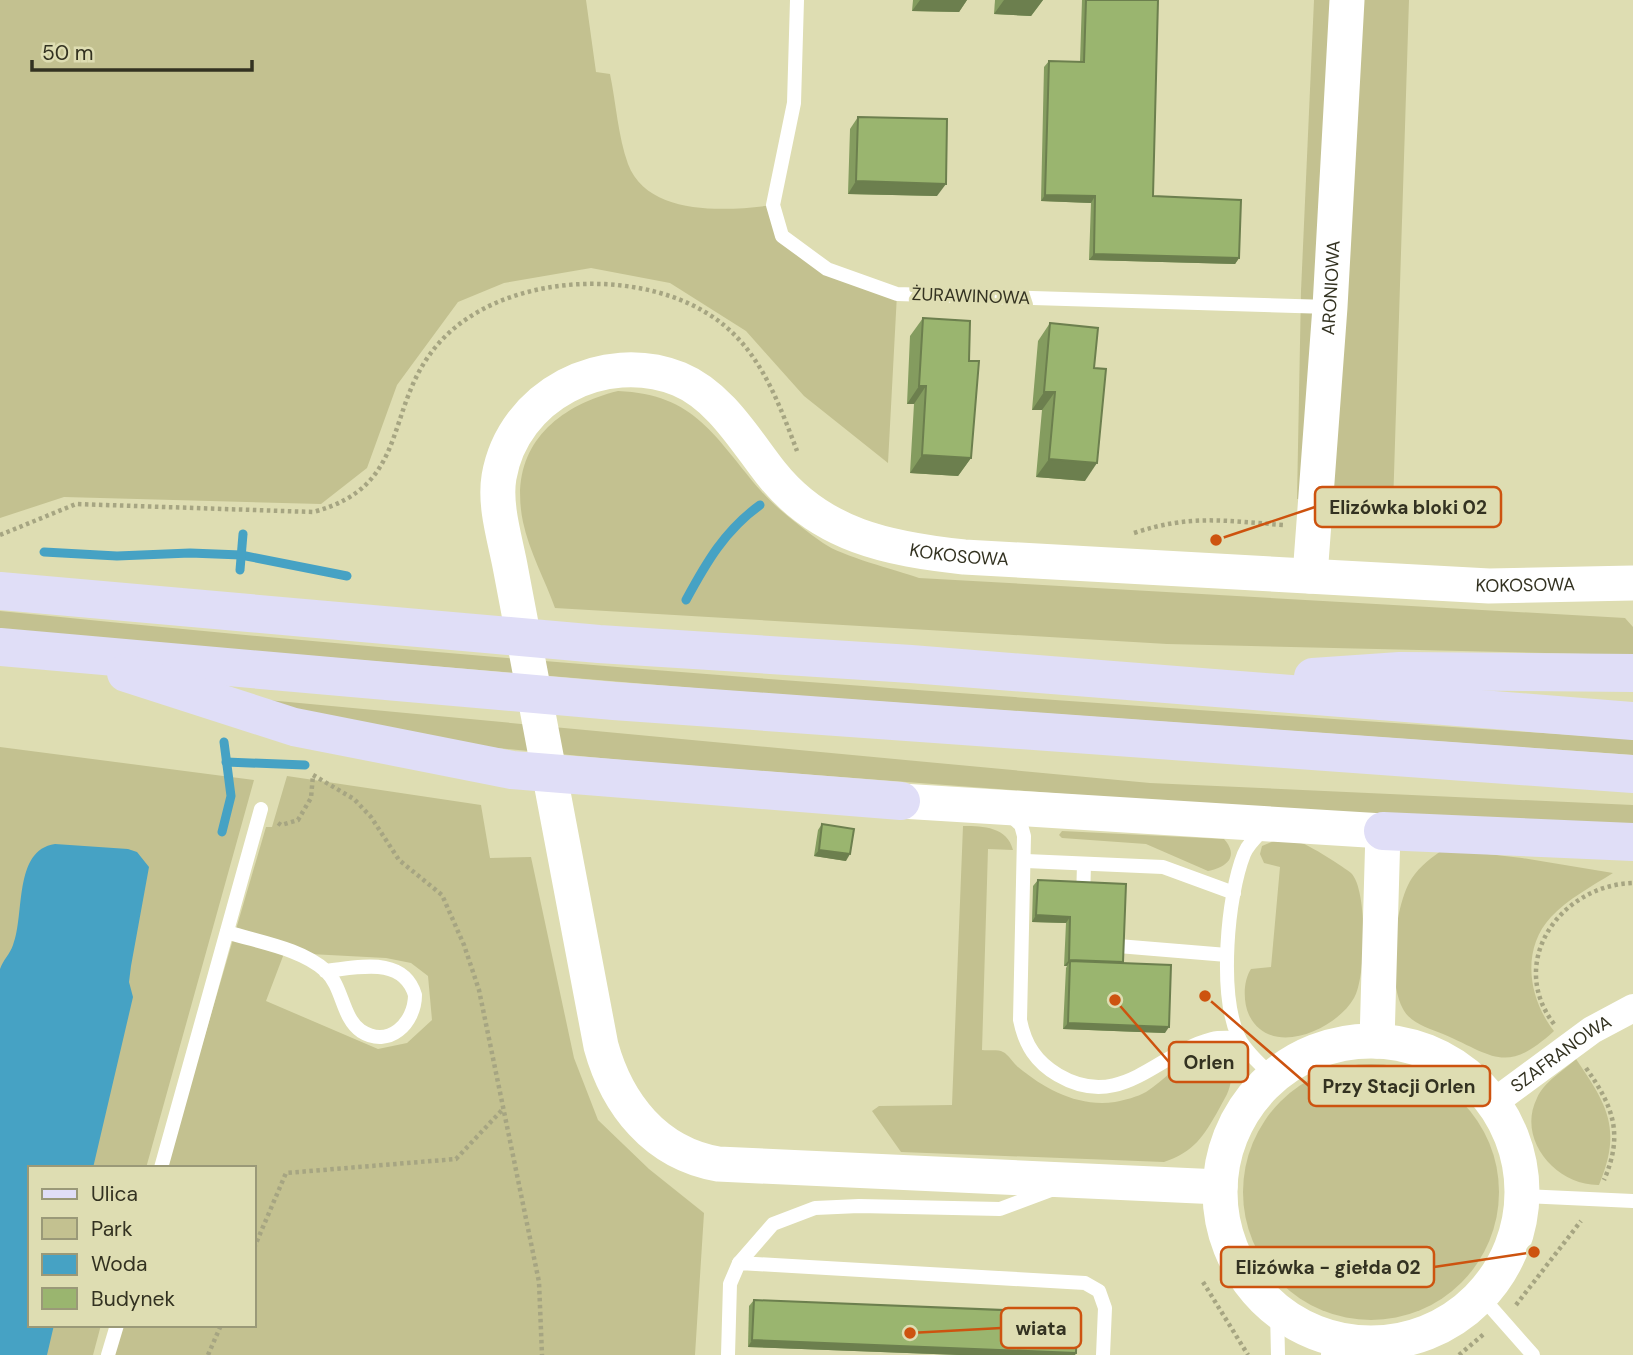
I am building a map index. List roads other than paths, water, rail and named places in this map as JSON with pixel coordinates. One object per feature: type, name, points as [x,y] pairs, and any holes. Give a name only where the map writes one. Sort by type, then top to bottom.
[{"type":"main road","points":[[0,591],[599,645],[911,664],[1633,721]]},
{"type":"main road","points":[[0,647],[600,700],[1633,774]]},
{"type":"main road","points":[[73,653],[183,693],[294,727],[512,770],[901,801]]},
{"type":"main road","points":[[1189,686],[1400,671],[1633,673]]},
{"type":"main road","points":[[1383,831],[1633,842]]},
{"type":"street","name":"ARONIOWA","points":[[1310,576],[1330,307],[1347,0]]},
{"type":"street","name":"KOKOSOWA","points":[[1220,1187],[718,1164],[684,1153],[659,1137],[626,1105],[611,1079],[601,1046],[498,498],[499,478],[520,425],[556,391],[586,376],[619,370],[656,373],[692,386],[732,422],[793,496],[827,520],[880,544],[964,557],[1489,586],[1633,583]]},
{"type":"street","points":[[901,801],[1383,831],[1377,1041]]},
{"type":"street","name":"SZAFRANOWA","points":[[1493,1103],[1570,1045],[1633,1008]]},
{"type":"street","points":[[1377,1041],[1406,1045],[1434,1055],[1458,1069],[1493,1103],[1516,1149],[1522,1196],[1519,1223],[1511,1250],[1498,1274],[1497,1303],[1454,1319],[1423,1335],[1377,1349],[1328,1347],[1277,1311],[1245,1276],[1234,1256],[1221,1211],[1220,1187],[1224,1158],[1233,1130],[1248,1104],[1273,1077],[1308,1055],[1330,1046],[1377,1041]]},
{"type":"lane","name":"ŻURAWINOWA","points":[[797,0],[794,103],[773,205],[782,236],[827,269],[897,294],[1330,307]]},
{"type":"lane","points":[[999,808],[1021,825],[1026,861],[1020,1020],[1028,1048],[1038,1061],[1064,1079],[1082,1086],[1106,1086],[1136,1080],[1190,1047],[1213,1039],[1238,1038]]},
{"type":"lane","points":[[162,1166],[261,809]]},
{"type":"lane","points":[[1268,825],[1244,852],[1234,893],[1227,955],[1227,999],[1238,1038],[1273,1077]]},
{"type":"lane","points":[[1026,861],[1163,867],[1234,893]]},
{"type":"lane","points":[[1083,917],[1084,864]]},
{"type":"lane","points":[[227,932],[272,942],[326,971],[339,990],[350,1018],[361,1031],[378,1037],[390,1035],[400,1031],[411,1018],[415,996],[401,974],[382,967],[326,971]]},
{"type":"lane","points":[[1096,944],[1227,955]]},
{"type":"lane","points":[[728,1355],[730,1284],[739,1264],[773,1224],[815,1208],[859,1206],[1000,1209],[1075,1181]]},
{"type":"lane","points":[[1522,1196],[1633,1201]]},
{"type":"lane","points":[[739,1264],[1085,1283],[1099,1291],[1105,1308],[1103,1355]]},
{"type":"lane","points":[[1497,1303],[1533,1355]]},
{"type":"lane","points":[[1277,1311],[1278,1355]]},
{"type":"lane","points":[[108,1355],[116,1327]]},
{"type":"water","points":[[55,844],[128,849],[137,852],[149,867],[129,982],[133,997],[93,1166],[28,1166],[28,1327],[54,1327],[47,1355],[0,1355],[0,969],[12,948],[17,932],[26,871],[32,858],[42,849]]},
{"type":"waterway","points":[[686,600],[726,536],[760,505]]},
{"type":"waterway","points":[[240,570],[243,534]]},
{"type":"waterway","points":[[44,552],[117,556],[190,553],[241,555],[347,576]]},
{"type":"waterway","points":[[222,832],[231,796],[224,742]]},
{"type":"waterway","points":[[226,762],[305,765]]},
{"type":"place","name":"Elizówka bloki 02","points":[[1216,540]]},
{"type":"place","name":"Przy Stacji Orlen","points":[[1205,996]]},
{"type":"place","name":"Orlen","points":[[1115,1000]]},
{"type":"place","name":"Elizówka - giełda 02","points":[[1534,1252]]},
{"type":"place","name":"wiata","points":[[910,1333]]}]
